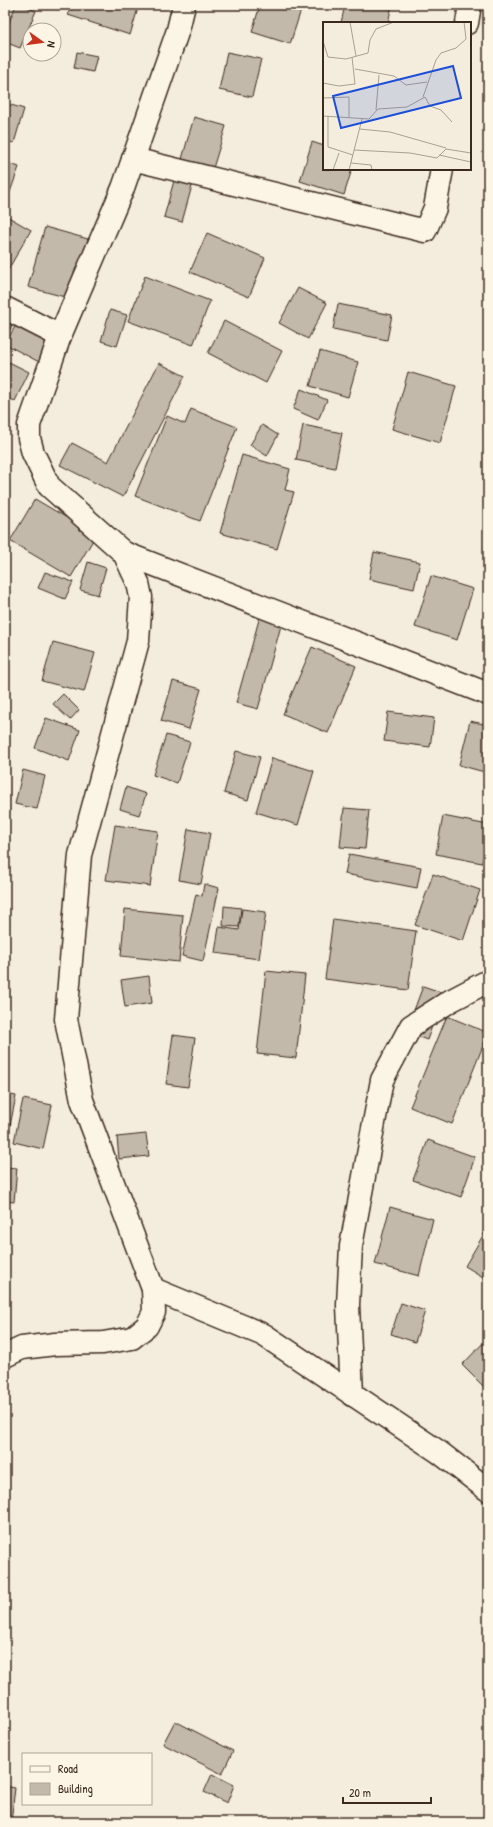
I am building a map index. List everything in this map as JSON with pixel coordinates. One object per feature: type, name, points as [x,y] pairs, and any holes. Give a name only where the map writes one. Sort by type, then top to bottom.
[{"type":"street","points":[[184,5],[178,30],[123,188],[60,336],[29,425],[29,438],[33,454],[49,486],[124,553],[488,694]]},
{"type":"street","points":[[467,22],[470,5]]},
{"type":"street","points":[[133,159],[425,231],[435,208],[442,170]]},
{"type":"street","points":[[5,308],[60,336]]},
{"type":"street","points":[[5,1356],[22,1348],[55,1344],[103,1343],[132,1338],[147,1326],[154,1312],[153,1289],[82,1100],[66,1020],[80,855],[138,641],[141,597],[138,582],[124,553]]},
{"type":"street","points":[[352,1395],[348,1305],[351,1246],[382,1080],[411,1026],[450,1001],[488,981]]},
{"type":"street","points":[[153,1289],[264,1335],[439,1452],[488,1490]]},
{"type":"building","points":[[16,5],[22,5],[36,11],[31,22],[22,22],[22,43],[20,48],[5,42],[5,32]]},
{"type":"building","points":[[71,5],[139,5],[130,35],[68,15]]},
{"type":"building","points":[[260,5],[297,5],[302,7],[290,44],[252,32]]},
{"type":"building","points":[[345,5],[392,5],[388,22],[341,22]]},
{"type":"building","points":[[77,52],[97,56],[93,72],[74,68]]},
{"type":"building","points":[[227,52],[261,59],[252,97],[219,90]]},
{"type":"building","points":[[5,103],[24,109],[14,143],[5,141]]},
{"type":"building","points":[[194,117],[226,126],[213,168],[182,159]]},
{"type":"building","points":[[312,142],[323,146],[323,170],[352,170],[344,195],[300,181]]},
{"type":"building","points":[[5,162],[19,167],[5,206]]},
{"type":"building","points":[[175,177],[193,182],[182,222],[164,217]]},
{"type":"building","points":[[5,215],[31,230],[5,275]]},
{"type":"building","points":[[45,227],[88,239],[72,299],[28,287]]},
{"type":"building","points":[[207,233],[265,258],[249,297],[190,272]]},
{"type":"building","points":[[145,276],[210,301],[193,345],[128,321]]},
{"type":"building","points":[[298,288],[327,303],[308,339],[279,323]]},
{"type":"building","points":[[338,304],[392,315],[387,340],[333,329]]},
{"type":"building","points":[[110,310],[127,315],[117,346],[101,341]]},
{"type":"building","points":[[5,320],[13,323],[5,340]]},
{"type":"building","points":[[224,321],[282,351],[266,383],[208,353]]},
{"type":"building","points":[[17,323],[52,343],[41,363],[5,344]]},
{"type":"building","points":[[320,351],[358,362],[348,397],[310,386]]},
{"type":"building","points":[[9,362],[29,372],[15,401],[5,397],[5,370]]},
{"type":"building","points":[[159,363],[185,376],[123,497],[60,465],[72,443],[108,462]]},
{"type":"building","points":[[408,372],[456,386],[440,443],[392,429]]},
{"type":"building","points":[[301,389],[327,400],[318,420],[293,409]]},
{"type":"building","points":[[191,409],[237,427],[200,521],[135,496],[167,416],[185,424]]},
{"type":"building","points":[[262,425],[278,435],[267,456],[250,445]]},
{"type":"building","points":[[303,425],[342,433],[335,468],[296,460]]},
{"type":"building","points":[[242,455],[290,469],[285,490],[294,492],[277,549],[220,533]]},
{"type":"building","points":[[35,499],[96,535],[71,577],[10,541]]},
{"type":"building","points":[[374,552],[420,562],[414,589],[369,579]]},
{"type":"building","points":[[88,562],[106,568],[98,595],[80,590]]},
{"type":"building","points":[[45,572],[73,582],[65,599],[38,588]]},
{"type":"building","points":[[431,576],[473,589],[457,640],[415,627]]},
{"type":"building","points":[[260,616],[282,622],[258,709],[236,703]]},
{"type":"building","points":[[53,642],[95,653],[84,692],[42,681]]},
{"type":"building","points":[[312,647],[356,666],[328,733],[283,714]]},
{"type":"building","points":[[173,681],[201,689],[189,729],[161,721]]},
{"type":"building","points":[[63,694],[79,710],[70,720],[53,704]]},
{"type":"building","points":[[388,712],[434,718],[430,747],[384,741]]},
{"type":"building","points":[[46,718],[80,730],[69,761],[35,748]]},
{"type":"building","points":[[470,721],[488,725],[488,773],[459,765]]},
{"type":"building","points":[[166,735],[190,742],[177,783],[153,775]]},
{"type":"building","points":[[236,751],[260,757],[248,800],[224,793]]},
{"type":"building","points":[[272,758],[314,771],[298,825],[256,812]]},
{"type":"building","points":[[23,770],[45,776],[37,809],[15,804]]},
{"type":"building","points":[[126,787],[146,794],[139,815],[120,809]]},
{"type":"building","points":[[344,808],[369,810],[365,849],[340,847]]},
{"type":"building","points":[[443,816],[488,825],[488,834],[482,863],[436,854]]},
{"type":"building","points":[[115,825],[158,831],[150,886],[106,880]]},
{"type":"building","points":[[188,829],[210,833],[201,884],[179,880]]},
{"type":"building","points":[[349,854],[421,867],[417,888],[345,874]]},
{"type":"building","points":[[433,874],[480,890],[463,941],[415,925]]},
{"type":"building","points":[[204,884],[219,888],[203,961],[182,956],[196,894],[202,896]]},
{"type":"building","points":[[224,906],[241,908],[239,927],[223,926]]},
{"type":"building","points":[[125,909],[183,915],[179,962],[121,956]]},
{"type":"building","points":[[242,909],[266,912],[259,959],[215,953],[219,927],[239,930]]},
{"type":"building","points":[[333,919],[416,931],[408,990],[325,979]]},
{"type":"building","points":[[266,971],[305,975],[296,1058],[257,1054]]},
{"type":"building","points":[[149,976],[152,1003],[125,1007],[121,980]]},
{"type":"building","points":[[423,986],[444,993],[427,1040],[406,1032]]},
{"type":"building","points":[[447,1016],[488,1033],[452,1124],[410,1107]]},
{"type":"building","points":[[173,1035],[195,1038],[188,1087],[166,1084]]},
{"type":"building","points":[[5,1094],[16,1096],[8,1136],[5,1135]]},
{"type":"building","points":[[23,1099],[52,1105],[43,1149],[14,1142]]},
{"type":"building","points":[[146,1134],[149,1156],[119,1159],[117,1137]]},
{"type":"building","points":[[428,1140],[475,1157],[461,1197],[413,1180]]},
{"type":"building","points":[[5,1167],[17,1168],[14,1202],[5,1201]]},
{"type":"building","points":[[390,1207],[433,1219],[419,1276],[375,1264]]},
{"type":"building","points":[[488,1227],[488,1280],[465,1266]]},
{"type":"building","points":[[401,1303],[425,1311],[415,1342],[391,1334]]},
{"type":"building","points":[[488,1338],[488,1391],[462,1365]]},
{"type":"building","points":[[175,1721],[233,1751],[222,1774],[163,1744]]},
{"type":"building","points":[[212,1774],[234,1785],[227,1803],[204,1792]]},
{"type":"building","points":[[5,1786],[15,1788],[11,1822],[5,1822]]}]
